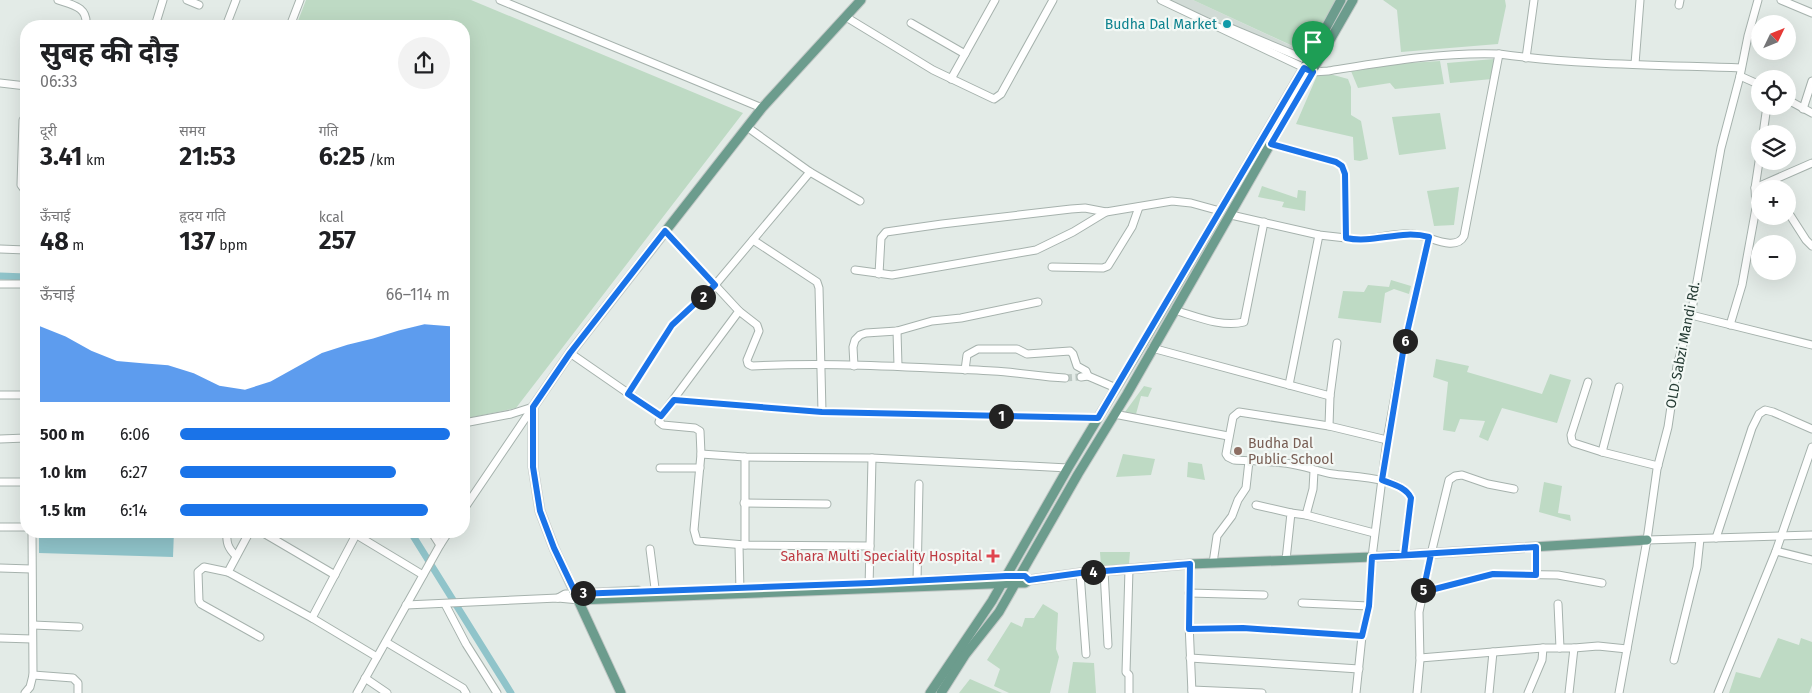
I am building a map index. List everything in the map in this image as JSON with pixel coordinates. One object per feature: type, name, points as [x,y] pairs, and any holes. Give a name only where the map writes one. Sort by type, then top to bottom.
[{"type":"main road","points":[[621,693],[554,548],[540,511],[533,467],[533,407],[570,353],[762,108],[861,0]]},
{"type":"main road","points":[[941,693],[965,655],[999,612],[1231,214],[1271,144],[1311,66],[1341,0]]},
{"type":"main road","points":[[930,693],[976,626],[1220,211],[1354,0]]},
{"type":"main road","points":[[1087,436],[1098,441]]},
{"type":"main road","points":[[869,586],[917,581],[1017,580],[1025,583],[1029,580],[1080,573],[1190,564],[1431,554],[1647,540]]},
{"type":"main road","points":[[577,597],[1004,580]]},
{"type":"street","points":[[58,0],[81,9],[87,20]]},
{"type":"street","points":[[157,20],[163,0]]},
{"type":"street","points":[[187,0],[199,5]]},
{"type":"street","points":[[228,20],[236,0]]},
{"type":"street","points":[[292,20],[300,0]]},
{"type":"street","points":[[500,0],[762,108]]},
{"type":"street","points":[[951,79],[995,0]]},
{"type":"street","points":[[846,17],[933,70],[991,99],[998,98],[1053,0]]},
{"type":"street","points":[[1161,0],[1311,66],[1328,71],[1434,55],[1474,53],[1740,72],[1751,79]]},
{"type":"street","points":[[1171,0],[1311,66]]},
{"type":"street","points":[[1526,58],[1534,0]]},
{"type":"street","points":[[1635,64],[1640,0]]},
{"type":"street","name":"OLD Sabzi Mandi Rd.","points":[[1619,693],[1647,540],[1658,466],[1668,427],[1677,366],[1690,315],[1722,148],[1758,0]]},
{"type":"street","points":[[1781,0],[1812,13]]},
{"type":"street","points":[[911,23],[965,54]]},
{"type":"street","points":[[1231,214],[1319,235],[1366,239],[1412,233],[1456,244],[1464,236],[1499,54]]},
{"type":"street","points":[[1803,109],[1812,81]]},
{"type":"street","points":[[0,83],[20,85]]},
{"type":"street","points":[[1796,105],[1812,113]]},
{"type":"street","points":[[747,127],[810,172],[860,201]]},
{"type":"street","points":[[1271,144],[1336,162],[1342,166],[1345,174],[1346,238]]},
{"type":"street","points":[[1773,180],[1812,163]]},
{"type":"street","points":[[628,394],[672,325],[715,285],[810,172]]},
{"type":"street","points":[[879,274],[881,238],[886,232],[1085,208],[1106,212],[1172,201],[1183,201],[1220,211]]},
{"type":"street","points":[[1052,267],[1103,268],[1108,266],[1132,227],[1139,207]]},
{"type":"street","points":[[855,270],[892,275],[1036,250],[1073,232],[1106,212]]},
{"type":"street","points":[[1174,310],[1221,322],[1236,324],[1244,322],[1264,222]]},
{"type":"street","points":[[1796,224],[1812,246]]},
{"type":"street","points":[[1730,325],[1742,286],[1753,225]]},
{"type":"street","points":[[665,231],[739,310],[756,325],[759,331],[747,360],[748,364],[752,366],[898,366],[994,371],[1065,378]]},
{"type":"street","points":[[1289,385],[1319,235]]},
{"type":"street","points":[[1356,693],[1362,636],[1369,606],[1374,533],[1387,440],[1404,346],[1429,237]]},
{"type":"street","points":[[753,240],[817,282],[819,288],[822,412]]},
{"type":"street","points":[[0,249],[20,250]]},
{"type":"street","points":[[0,284],[20,284]]},
{"type":"street","points":[[854,366],[853,347],[855,340],[860,335],[897,331],[932,322],[1038,302]]},
{"type":"street","points":[[739,310],[661,416],[659,422],[662,426],[695,428],[700,431],[701,454],[694,530],[697,541],[742,545],[870,546]]},
{"type":"street","points":[[1690,315],[1812,345]]},
{"type":"street","points":[[897,331],[898,366]]},
{"type":"street","points":[[1329,426],[1330,396],[1337,344]]},
{"type":"street","points":[[1152,348],[1330,396]]},
{"type":"street","points":[[965,370],[967,355],[978,349],[1017,349],[1026,354],[1070,351],[1074,354],[1077,366],[1086,371],[1084,377],[1116,388]]},
{"type":"street","points":[[570,353],[661,416]]},
{"type":"street","points":[[1588,382],[1571,435],[1572,441],[1602,452],[1658,466]]},
{"type":"street","points":[[1602,452],[1619,387]]},
{"type":"street","points":[[0,395],[20,395]]},
{"type":"street","points":[[674,400],[822,412],[1098,418]]},
{"type":"street","points":[[470,422],[511,414],[533,407]]},
{"type":"street","points":[[470,500],[533,407]]},
{"type":"street","points":[[1716,538],[1752,428],[1759,414],[1765,410],[1773,412],[1812,428]]},
{"type":"street","points":[[1387,440],[1329,426],[1239,412],[1233,417],[1226,454],[1234,460],[1294,464],[1314,470],[1382,480],[1402,488],[1409,492],[1411,498],[1404,555]]},
{"type":"street","points":[[1114,414],[1228,436]]},
{"type":"street","points":[[0,439],[20,438]]},
{"type":"street","points":[[1718,693],[1776,550],[1812,447]]},
{"type":"street","points":[[701,454],[745,457],[872,458],[1068,468]]},
{"type":"street","points":[[740,590],[745,457]]},
{"type":"street","points":[[869,586],[872,458]]},
{"type":"street","points":[[1213,563],[1217,536],[1232,516],[1238,500],[1246,488],[1249,461]]},
{"type":"street","points":[[660,468],[700,468]]},
{"type":"street","points":[[1306,515],[1314,470]]},
{"type":"street","points":[[1417,693],[1420,658],[1419,612],[1431,554],[1451,478],[1462,475],[1488,484],[1514,489]]},
{"type":"street","points":[[0,482],[20,482]]},
{"type":"street","points":[[917,581],[918,484]]},
{"type":"street","points":[[744,504],[827,504]]},
{"type":"street","points":[[1256,505],[1306,515],[1374,533]]},
{"type":"street","points":[[1286,560],[1291,513]]},
{"type":"street","points":[[0,527],[20,527]]},
{"type":"street","points":[[1647,540],[1812,535]]},
{"type":"street","points":[[25,693],[30,687],[33,675],[32,538]]},
{"type":"street","points":[[226,538],[228,546],[236,556]]},
{"type":"street","points":[[228,572],[246,538]]},
{"type":"street","points":[[272,538],[335,575]]},
{"type":"street","points":[[312,618],[335,575],[351,538]]},
{"type":"street","points":[[364,538],[423,575]]},
{"type":"street","points":[[436,538],[440,545]]},
{"type":"street","points":[[357,693],[444,538]]},
{"type":"street","points":[[1674,660],[1697,567],[1700,538]]},
{"type":"street","points":[[1536,547],[1536,575]]},
{"type":"street","points":[[650,549],[655,594]]},
{"type":"street","points":[[1776,550],[1812,560]]},
{"type":"street","points":[[1190,564],[1189,629],[1192,691],[1262,693]]},
{"type":"street","points":[[0,568],[31,569]]},
{"type":"street","points":[[260,636],[201,604],[199,601],[198,572],[204,568],[228,572],[312,618],[377,657]]},
{"type":"street","points":[[1129,569],[1126,672],[1129,675],[1129,693]]},
{"type":"street","points":[[1104,571],[1108,645]]},
{"type":"street","points":[[1080,573],[1086,654]]},
{"type":"street","points":[[1423,592],[1493,574],[1558,575],[1602,583]]},
{"type":"street","points":[[1189,593],[1264,595]]},
{"type":"street","points":[[406,605],[577,597]]},
{"type":"street","points":[[1302,603],[1369,606]]},
{"type":"street","points":[[445,604],[466,644],[497,693]]},
{"type":"street","points":[[1558,604],[1560,648]]},
{"type":"street","points":[[33,625],[79,627]]},
{"type":"street","points":[[1189,629],[1243,628],[1362,636]]},
{"type":"street","points":[[0,638],[32,639]]},
{"type":"street","points":[[386,642],[463,688],[466,693]]},
{"type":"street","points":[[1420,658],[1543,648],[1598,646],[1627,649]]},
{"type":"street","points":[[1528,693],[1542,660],[1543,648]]},
{"type":"street","points":[[1569,693],[1574,648]]},
{"type":"street","points":[[1489,693],[1493,652]]},
{"type":"street","points":[[1190,658],[1359,669]]},
{"type":"street","points":[[33,675],[73,678],[78,683],[78,693]]},
{"type":"street","points":[[365,678],[387,693]]},
{"type":"shaded area","name":"Budha Dal Market","points":[[1158,0],[1193,0],[1294,47],[1289,61]]},
{"type":"green space","points":[[306,0],[471,0],[743,113],[516,408],[470,418],[470,20],[298,20]]},
{"type":"green space","points":[[1193,0],[1347,0],[1312,64],[1292,52],[1295,47]]},
{"type":"green space","points":[[1383,0],[1505,0],[1506,6],[1498,44],[1401,52],[1397,10]]},
{"type":"green space","points":[[1494,59],[1492,79],[1450,83],[1447,63]]},
{"type":"green space","points":[[1440,61],[1444,84],[1395,89],[1390,83],[1358,88],[1351,71],[1393,64]]},
{"type":"green space","points":[[1319,71],[1348,79],[1351,87],[1351,115],[1361,121],[1368,159],[1354,160],[1353,137],[1296,124]]},
{"type":"green space","points":[[1440,113],[1446,149],[1399,155],[1392,117]]},
{"type":"green space","points":[[1262,186],[1297,198],[1298,190],[1306,191],[1305,211],[1282,207],[1284,202],[1258,197]]},
{"type":"green space","points":[[1459,187],[1454,225],[1434,226],[1427,191]]},
{"type":"green space","points":[[1391,280],[1411,286],[1409,294],[1394,289],[1385,293],[1381,323],[1338,318],[1343,291],[1364,292],[1368,285],[1389,287]]},
{"type":"green space","points":[[1436,359],[1469,366],[1467,372],[1542,394],[1550,374],[1571,380],[1557,423],[1502,408],[1488,441],[1479,437],[1485,421],[1460,419],[1455,432],[1443,430],[1448,382],[1433,377]]},
{"type":"green space","points":[[1144,386],[1152,388],[1148,397],[1141,396],[1136,414],[1125,412]]},
{"type":"green space","points":[[1123,454],[1155,459],[1151,475],[1116,477]]},
{"type":"green space","points":[[1188,462],[1202,464],[1205,480],[1187,477]]},
{"type":"green space","points":[[1544,482],[1562,486],[1558,513],[1570,515],[1571,521],[1539,512]]},
{"type":"green space","points":[[1100,552],[1130,552],[1129,564],[1101,566]]},
{"type":"green space","points":[[1043,604],[1058,613],[1056,649],[1059,657],[1050,693],[1009,693],[994,686],[1000,669],[987,660],[1011,622],[1022,627],[1025,618],[1034,618]]},
{"type":"green space","points":[[1778,638],[1799,645],[1801,638],[1812,642],[1812,685],[1809,693],[1729,693],[1736,672],[1760,678]]},
{"type":"green space","points":[[1073,662],[1094,663],[1096,693],[1068,693]]},
{"type":"green space","points":[[970,679],[1002,693],[959,693]]},
{"type":"water","points":[[39,538],[174,538],[173,557],[39,553]]},
{"type":"waterway","points":[[0,276],[20,277]]},
{"type":"waterway","points":[[414,538],[511,693]]},
{"type":"tunnel","points":[[1065,378],[1081,377]]},
{"type":"place","name":"Budha Dal Market","points":[[1227,24]]},
{"type":"place","name":"Budha Dal Public School","points":[[1238,451]]},
{"type":"place","name":"Sahara Multi Speciality Hospital","points":[[993,556]]},
{"type":"route","points":[[1304,68],[1313,72],[1271,144],[1336,162],[1342,166],[1345,174],[1346,238],[1351,240],[1366,239],[1412,233],[1429,237],[1404,346],[1387,440],[1382,480],[1409,492],[1411,498],[1404,555],[1536,547],[1536,575],[1493,574],[1423,592],[1431,554],[1372,557],[1369,606],[1362,636],[1243,628],[1189,629],[1190,564],[1080,573],[1029,580],[1025,576],[1006,576],[576,594],[566,576],[540,511],[533,467],[533,407],[570,353],[665,231],[715,285],[672,325],[628,394],[661,416],[674,400],[822,412],[1098,418],[1304,68]]}]
